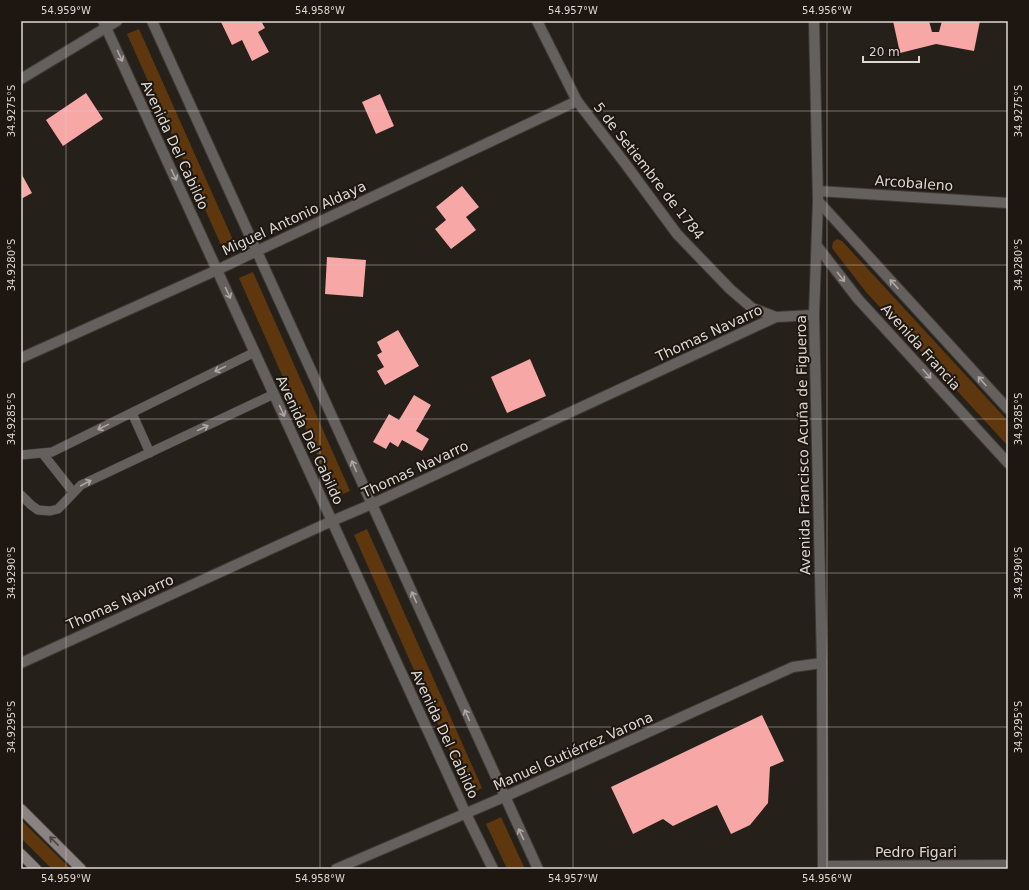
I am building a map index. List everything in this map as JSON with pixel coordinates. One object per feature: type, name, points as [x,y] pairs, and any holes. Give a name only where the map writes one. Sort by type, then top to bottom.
[{"type":"main road","points":[[21,809],[81,869]]},
{"type":"main road","points":[[21,854],[36,869]]},
{"type":"street","points":[[21,80],[105,24],[117,21]]},
{"type":"street","name":"Avenida Del Cabildo","points":[[152,21],[538,869]]},
{"type":"street","name":"5 de Setiembre de 1784","points":[[537,21],[577,102],[624,162],[677,234],[730,289],[752,308],[776,317],[814,315]]},
{"type":"street","name":"Avenida Francisco Acuña de Figueroa","points":[[814,21],[818,196],[814,315],[822,663],[823,868]]},
{"type":"street","name":"Avenida Del Cabildo","points":[[105,24],[466,814],[493,869]]},
{"type":"street","name":"Miguel Antonio Aldaya","points":[[21,358],[217,270],[577,102]]},
{"type":"street","name":"Arcobaleno","points":[[818,196],[1008,203]]},
{"type":"street","name":"Avenida Francia","points":[[818,196],[1008,410]]},
{"type":"street","name":"Avenida Francia","points":[[817,246],[858,299],[1008,464]]},
{"type":"street","name":"Thomas Navarro","points":[[21,663],[372,504],[776,317]]},
{"type":"street","name":"Manuel Gutiérrez Varona","points":[[336,869],[466,814],[793,667],[822,663]]},
{"type":"street","name":"Pedro Figari","points":[[823,868],[1008,865]]},
{"type":"lane","points":[[21,455],[52,452],[255,352]]},
{"type":"lane","points":[[21,495],[30,505],[38,510],[50,511],[58,509],[81,485],[274,394]]},
{"type":"lane","points":[[132,413],[150,453]]},
{"type":"lane","points":[[43,454],[73,492]]},
{"type":"shaded area","points":[[139,29],[233,240],[221,245],[127,34]]},
{"type":"shaded area","points":[[837,239],[842,241],[1008,421],[1008,446],[866,292],[832,248],[833,242]]},
{"type":"shaded area","points":[[253,272],[350,491],[336,497],[239,278]]},
{"type":"shaded area","points":[[367,529],[482,788],[469,794],[354,535]]},
{"type":"shaded area","points":[[501,817],[525,869],[507,869],[486,824]]},
{"type":"shaded area","points":[[21,820],[71,869],[52,869],[21,838]]},
{"type":"building","points":[[261,21],[265,28],[258,32],[269,52],[252,61],[242,40],[232,45],[221,22]]},
{"type":"building","points":[[893,21],[929,21],[932,32],[939,32],[942,21],[980,21],[974,51],[936,44],[900,53]]},
{"type":"building","points":[[86,93],[103,119],[63,146],[46,120]]},
{"type":"building","points":[[380,94],[394,126],[376,134],[362,102]]},
{"type":"building","points":[[21,173],[32,193],[21,199]]},
{"type":"building","points":[[462,186],[479,207],[466,217],[476,230],[451,249],[435,229],[446,220],[436,207]]},
{"type":"building","points":[[327,257],[366,260],[363,297],[325,294]]},
{"type":"building","points":[[398,330],[419,366],[385,385],[377,371],[384,367],[377,355],[382,352],[377,342]]},
{"type":"building","points":[[530,359],[546,396],[507,413],[491,377]]},
{"type":"building","points":[[414,395],[431,405],[416,431],[429,439],[422,451],[402,440],[398,447],[390,442],[386,449],[373,442],[389,414],[399,420]]},
{"type":"building","points":[[762,715],[784,761],[770,767],[768,803],[750,825],[731,834],[717,805],[673,826],[663,819],[633,834],[611,787]]}]
